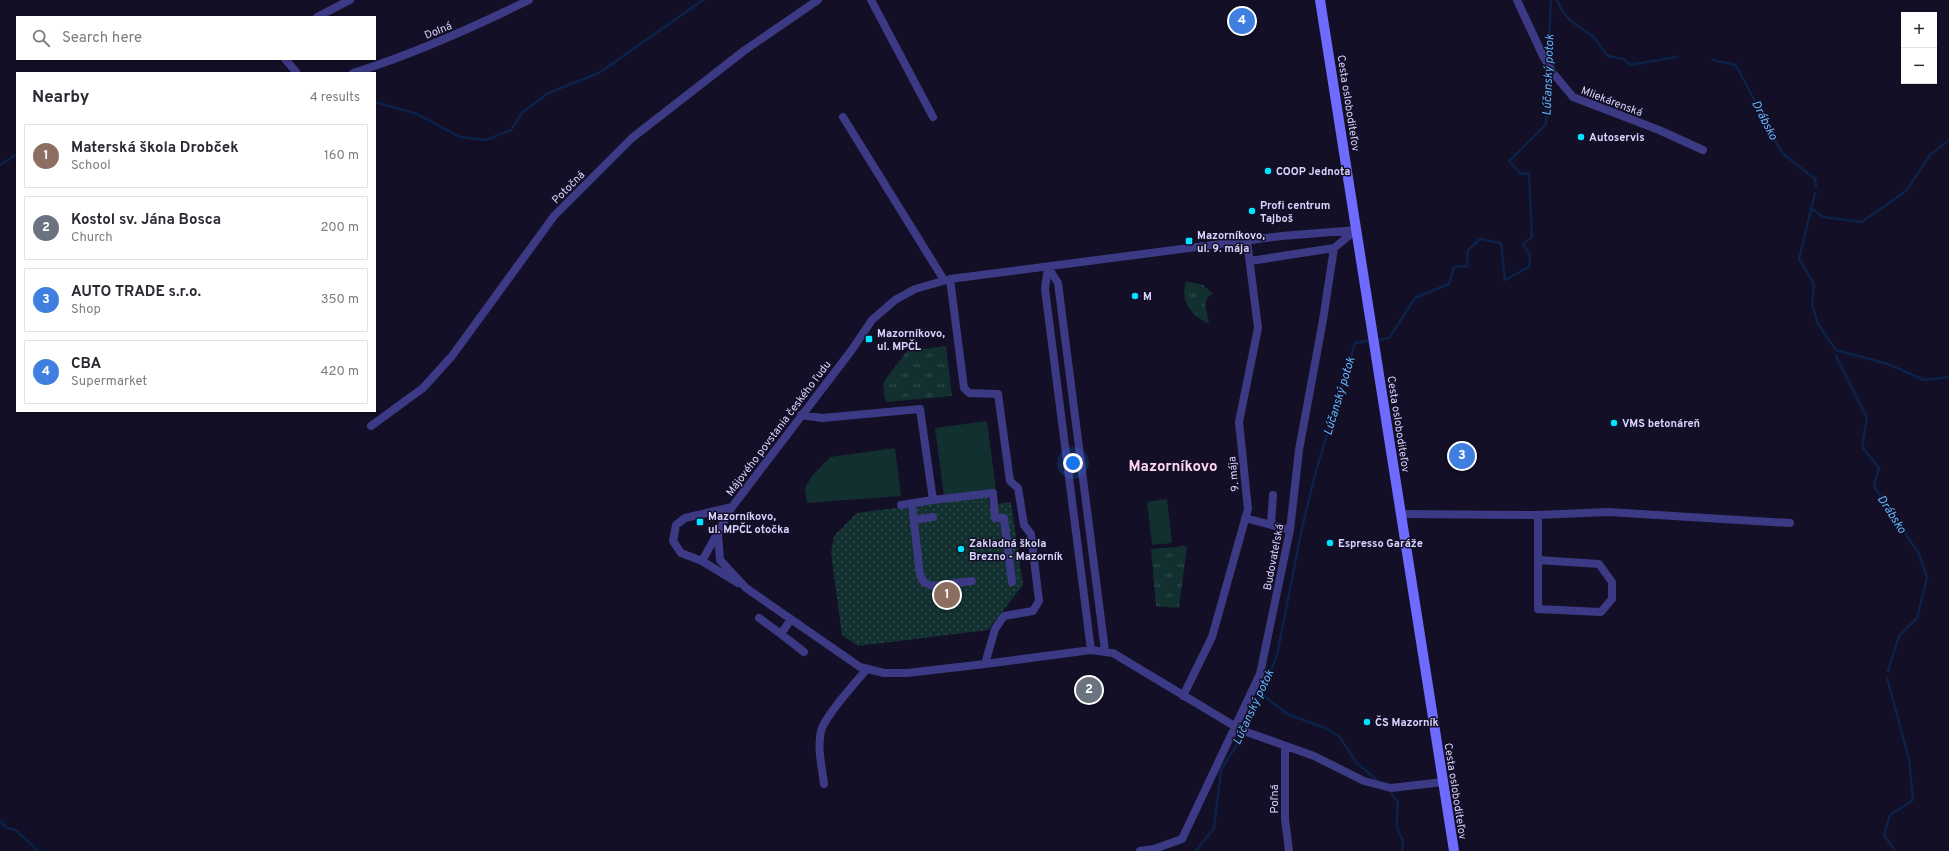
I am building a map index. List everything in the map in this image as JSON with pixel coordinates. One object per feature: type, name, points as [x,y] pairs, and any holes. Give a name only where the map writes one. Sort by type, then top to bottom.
[{"type":"main road","name":"Cesta osloboditeľov","points":[[1320,0],[1454,851]]},
{"type":"street","points":[[319,16],[350,0]]},
{"type":"street","name":"Dolná","points":[[356,72],[473,28],[529,0]]},
{"type":"street","name":"Potočná","points":[[371,426],[423,388],[447,362],[554,216],[632,138],[745,50],[818,0]]},
{"type":"street","points":[[871,0],[933,117]]},
{"type":"street","name":"Mliekárenská","points":[[1517,0],[1543,56],[1553,73],[1573,97],[1659,130],[1704,150]]},
{"type":"street","points":[[286,60],[296,72]]},
{"type":"street","points":[[844,117],[947,279],[964,388],[969,393],[998,394],[1010,481],[1018,488],[1024,525],[1031,534],[1039,601],[1033,611],[1004,616],[995,629],[985,664]]},
{"type":"street","points":[[1250,261],[1334,248],[1357,230]]},
{"type":"street","name":"Májového povstania českého ľudu","points":[[702,561],[732,507],[872,320],[895,300],[915,288],[947,279],[1282,236],[1357,230]]},
{"type":"street","name":"9. mája","points":[[1183,696],[1212,637],[1248,509],[1239,422],[1258,328],[1247,241]]},
{"type":"street","name":"Budovateľská","points":[[1140,851],[1154,849],[1182,839],[1238,728],[1260,674],[1290,530],[1299,450],[1323,320],[1334,248]]},
{"type":"street","points":[[1048,267],[1045,289],[1092,650]]},
{"type":"street","points":[[1048,267],[1058,283],[1105,651]]},
{"type":"street","points":[[801,415],[822,418],[920,409],[933,500]]},
{"type":"street","points":[[901,505],[993,494],[995,518],[1004,518],[1012,582]]},
{"type":"street","points":[[1271,525],[1273,496]]},
{"type":"street","points":[[912,504],[920,575],[924,582],[932,586],[972,581]]},
{"type":"street","points":[[732,507],[685,518],[676,525],[673,541],[681,553],[702,561],[746,588],[860,667],[884,673],[907,673],[1092,650],[1105,651],[1113,654],[1238,728],[1314,756],[1364,780],[1391,788],[1443,782]]},
{"type":"street","points":[[1400,514],[1538,515],[1608,512],[1790,523]]},
{"type":"street","points":[[1538,515],[1538,560],[1538,609],[1601,612],[1612,599],[1612,582],[1599,564],[1538,560]]},
{"type":"street","points":[[914,520],[933,517]]},
{"type":"street","points":[[1245,518],[1290,530]]},
{"type":"street","points":[[718,534],[720,560],[746,588]]},
{"type":"street","points":[[759,618],[804,652]]},
{"type":"street","points":[[781,634],[791,619]]},
{"type":"street","points":[[824,784],[819,745],[821,730],[867,668]]},
{"type":"street","name":"Poľná","points":[[1285,746],[1286,819],[1289,851]]},
{"type":"green space","points":[[1186,281],[1203,285],[1213,294],[1208,297],[1205,303],[1209,324],[1192,312],[1188,307],[1184,295]]},
{"type":"green space","points":[[946,346],[952,396],[887,402],[885,400],[883,385],[885,380],[907,351]]},
{"type":"green space","points":[[987,421],[996,490],[944,496],[935,428]]},
{"type":"green space","points":[[895,448],[901,496],[807,503],[805,488],[811,477],[830,457]]},
{"type":"green space","points":[[986,496],[989,500],[989,505],[1011,502],[1023,585],[988,630],[858,646],[842,635],[831,553],[834,536],[857,513],[902,507],[907,508],[910,511],[920,505]]},
{"type":"green space","points":[[1167,499],[1172,543],[1152,545],[1147,502]]},
{"type":"green space","points":[[1187,546],[1179,608],[1156,606],[1151,549]]},
{"type":"waterway","points":[[376,102],[417,114],[460,137],[486,140],[511,130],[522,113],[548,93],[599,73],[703,0]]},
{"type":"waterway","name":"Lúčanský potok","points":[[1548,58],[1551,0]]},
{"type":"waterway","name":"Drábsko","points":[[1557,0],[1560,8],[1568,18],[1594,38],[1608,56],[1624,59],[1630,65],[1676,57]]},
{"type":"waterway","name":"Drábsko","points":[[1713,60],[1736,65],[1782,153],[1815,179],[1816,187]]},
{"type":"waterway","name":"Lúčanský potok","points":[[1377,340],[1389,338],[1415,298],[1449,284],[1454,267],[1467,266],[1468,250],[1480,239],[1501,243],[1505,280],[1529,267],[1530,255],[1523,244],[1532,237],[1529,173],[1521,174],[1509,161],[1546,124],[1547,69]]},
{"type":"waterway","points":[[1811,208],[1823,217],[1862,222],[1907,190],[1930,155],[1949,140]]},
{"type":"waterway","points":[[0,165],[16,155]]},
{"type":"waterway","name":"Drábsko","points":[[1815,193],[1799,259],[1814,284],[1812,304],[1818,324],[1836,350],[1888,364],[1924,380],[1949,377]]},
{"type":"waterway","name":"Lúčanský potok","points":[[1196,851],[1214,828],[1221,770],[1243,735],[1262,694],[1277,655],[1302,528],[1316,471],[1355,343],[1372,340]]},
{"type":"waterway","name":"Drábsko","points":[[1836,356],[1867,418],[1862,447],[1879,468],[1874,486],[1919,554],[1927,578],[1917,618],[1899,636],[1888,671]]},
{"type":"waterway","name":"Drábsko","points":[[1887,678],[1909,759],[1913,800],[1890,815],[1884,835],[1895,851]]},
{"type":"waterway","points":[[1262,694],[1287,714],[1323,727],[1339,736],[1356,762],[1379,782]]},
{"type":"waterway","points":[[1391,793],[1398,802],[1397,826],[1403,840],[1402,851]]},
{"type":"waterway","points":[[0,821],[7,828],[16,830],[38,851]]},
{"type":"place","name":"CBA","points":[[1242,21]]},
{"type":"place","name":"Autoservis","points":[[1581,137]]},
{"type":"place","name":"COOP Jednota","points":[[1268,171]]},
{"type":"place","name":"Profi centrum Tajboš","points":[[1252,211]]},
{"type":"place","name":"Mazorníkovo, ul. 9. mája","points":[[1189,241]]},
{"type":"place","name":"M","points":[[1135,296]]},
{"type":"place","name":"Mazorníkovo, ul. MPČL","points":[[869,339]]},
{"type":"place","name":"VMS betonáreň","points":[[1614,423]]},
{"type":"place","name":"AUTO TRADE s.r.o.","points":[[1462,456]]},
{"type":"place","name":"Mazorníkovo, ul. MPČĽ otočka","points":[[700,522]]},
{"type":"place","name":"Espresso Garáže","points":[[1330,543]]},
{"type":"place","name":"Zakladná škola Brezno - Mazorník","points":[[961,549]]},
{"type":"place","name":"Materská škola Drobček","points":[[947,595]]},
{"type":"place","name":"Kostol sv. Jána Bosca","points":[[1089,690]]},
{"type":"place","name":"ČS Mazorník","points":[[1367,722]]},
{"type":"district","name":"Mazorníkovo","points":[[1173,466]]}]
